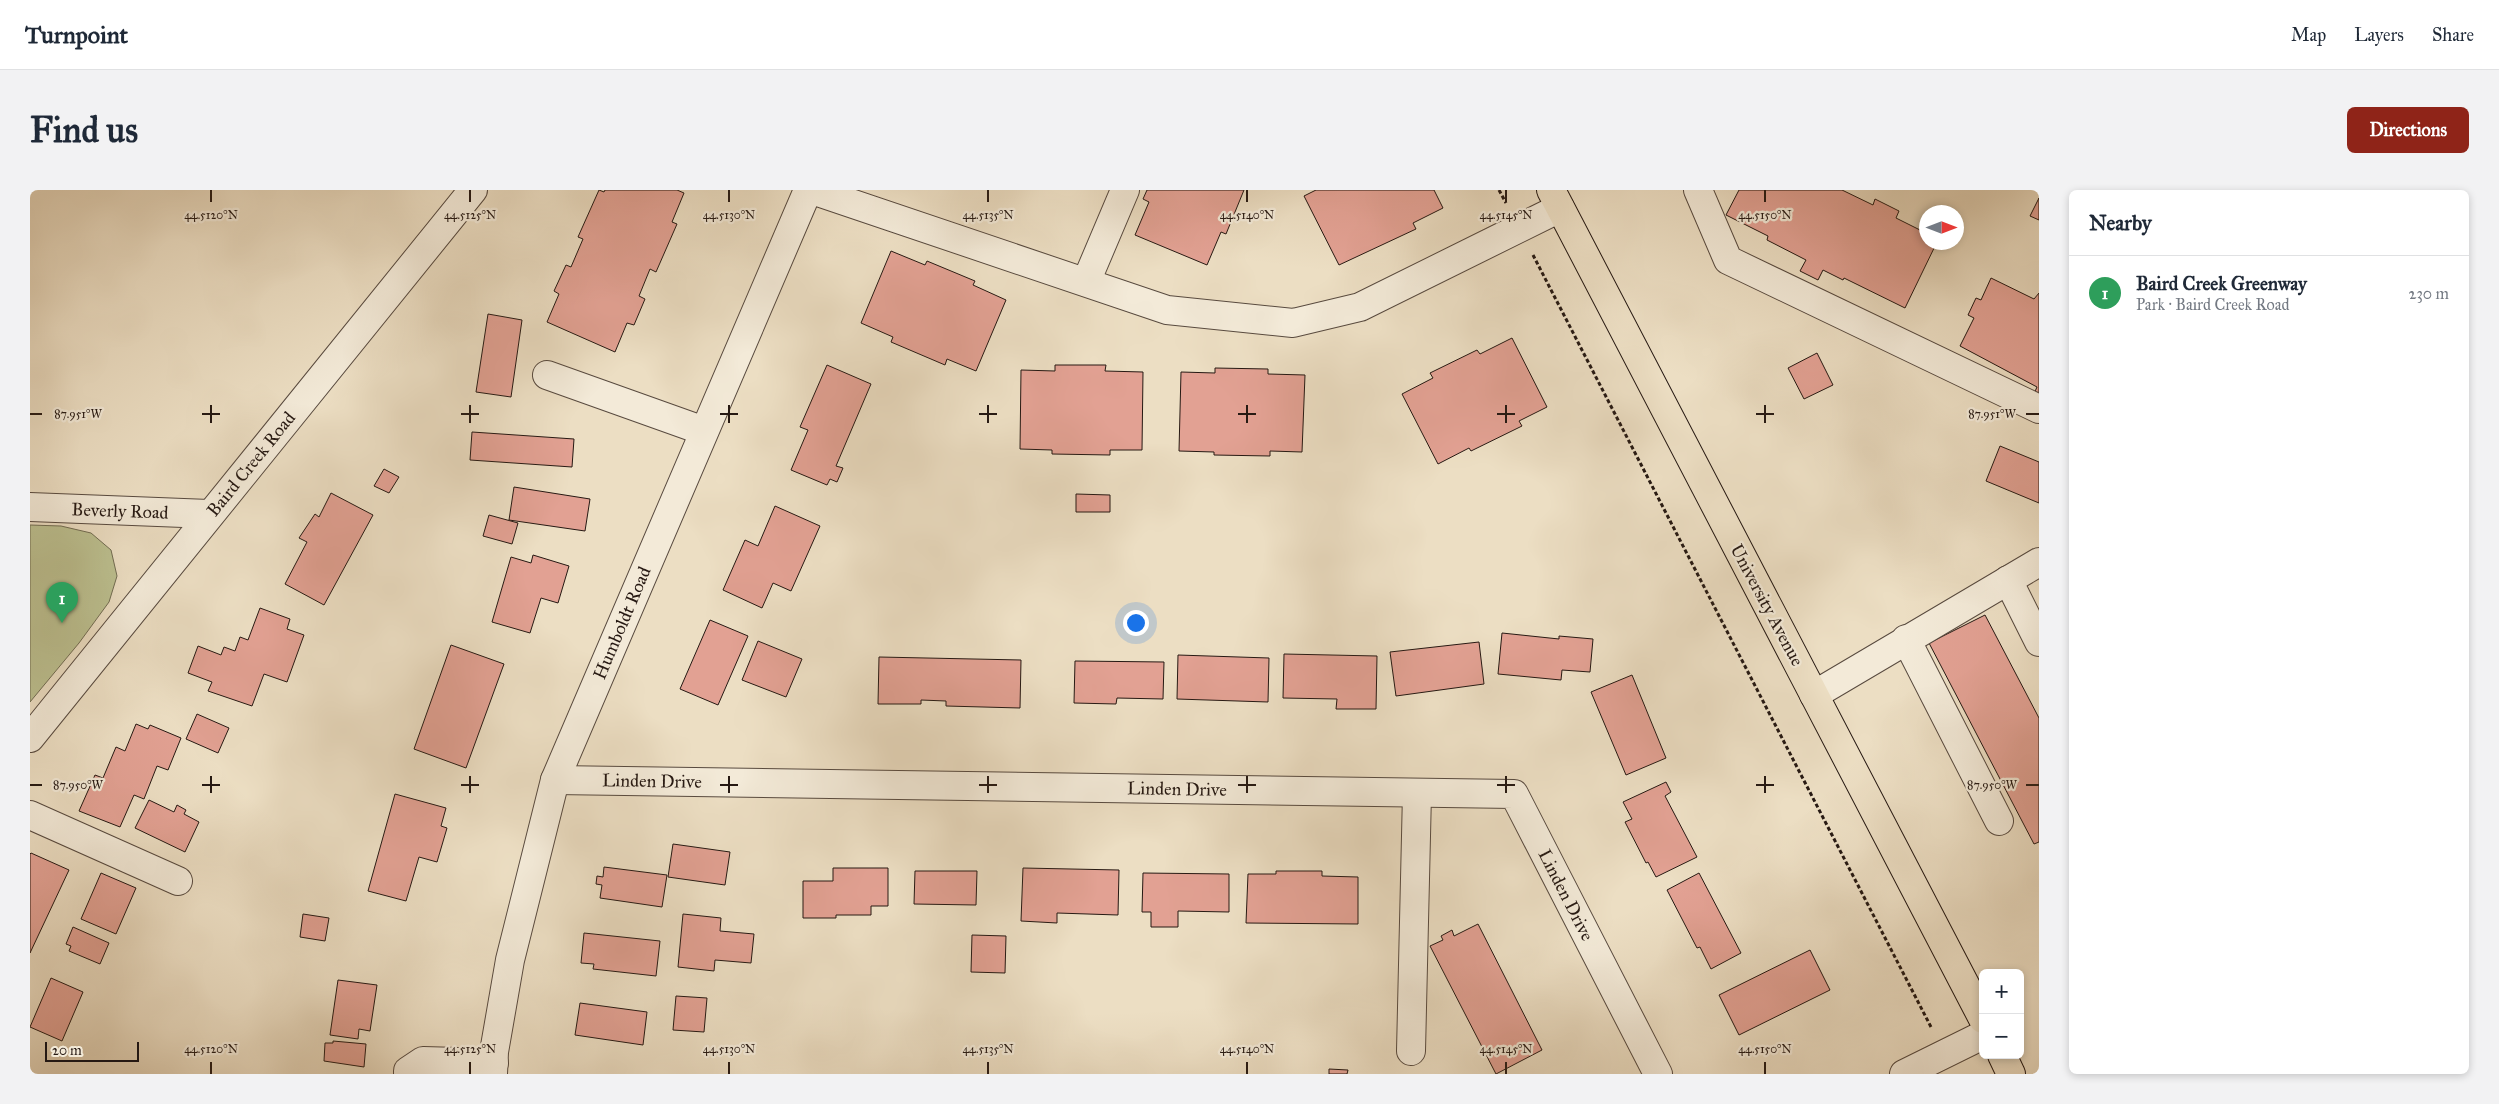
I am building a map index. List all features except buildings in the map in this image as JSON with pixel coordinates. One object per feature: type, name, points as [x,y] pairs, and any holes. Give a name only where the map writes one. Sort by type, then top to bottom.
[{"type":"main road","name":"University Avenue","points":[[1556,199],[1980,1014]]},
{"type":"main road","points":[[2004,1059],[2012,1074]]},
{"type":"street","name":"Baird Creek Road","points":[[30,738],[473,190]]},
{"type":"street","name":"Humboldt Road","points":[[494,1068],[510,960],[556,780],[808,190]]},
{"type":"street","points":[[812,190],[1167,310],[1293,322],[1360,307],[1519,228],[1556,199]]},
{"type":"street","points":[[1086,282],[1125,190]]},
{"type":"street","points":[[1698,190],[1728,260],[2039,408]]},
{"type":"street","points":[[547,375],[704,432]]},
{"type":"street","name":"Beverly Road","points":[[30,507],[210,514]]},
{"type":"street","points":[[1814,695],[2039,562]]},
{"type":"street","points":[[2008,580],[2039,642]]},
{"type":"street","points":[[1906,639],[1999,821]]},
{"type":"street","name":"Linden Drive","points":[[556,780],[1514,794],[1658,1074]]},
{"type":"street","points":[[1411,1051],[1417,793]]},
{"type":"street","points":[[30,815],[178,881]]},
{"type":"street","points":[[1904,1074],[1979,1037]]},
{"type":"street","points":[[408,1074],[408,1071],[423,1061],[494,1068]]},
{"type":"path","points":[[1499,190],[1945,1053]]},
{"type":"green space","points":[[30,525],[61,526],[91,533],[111,550],[117,576],[109,602],[79,643],[30,702]]},
{"type":"place","name":"Baird Creek Greenway","points":[[62,623]]}]
